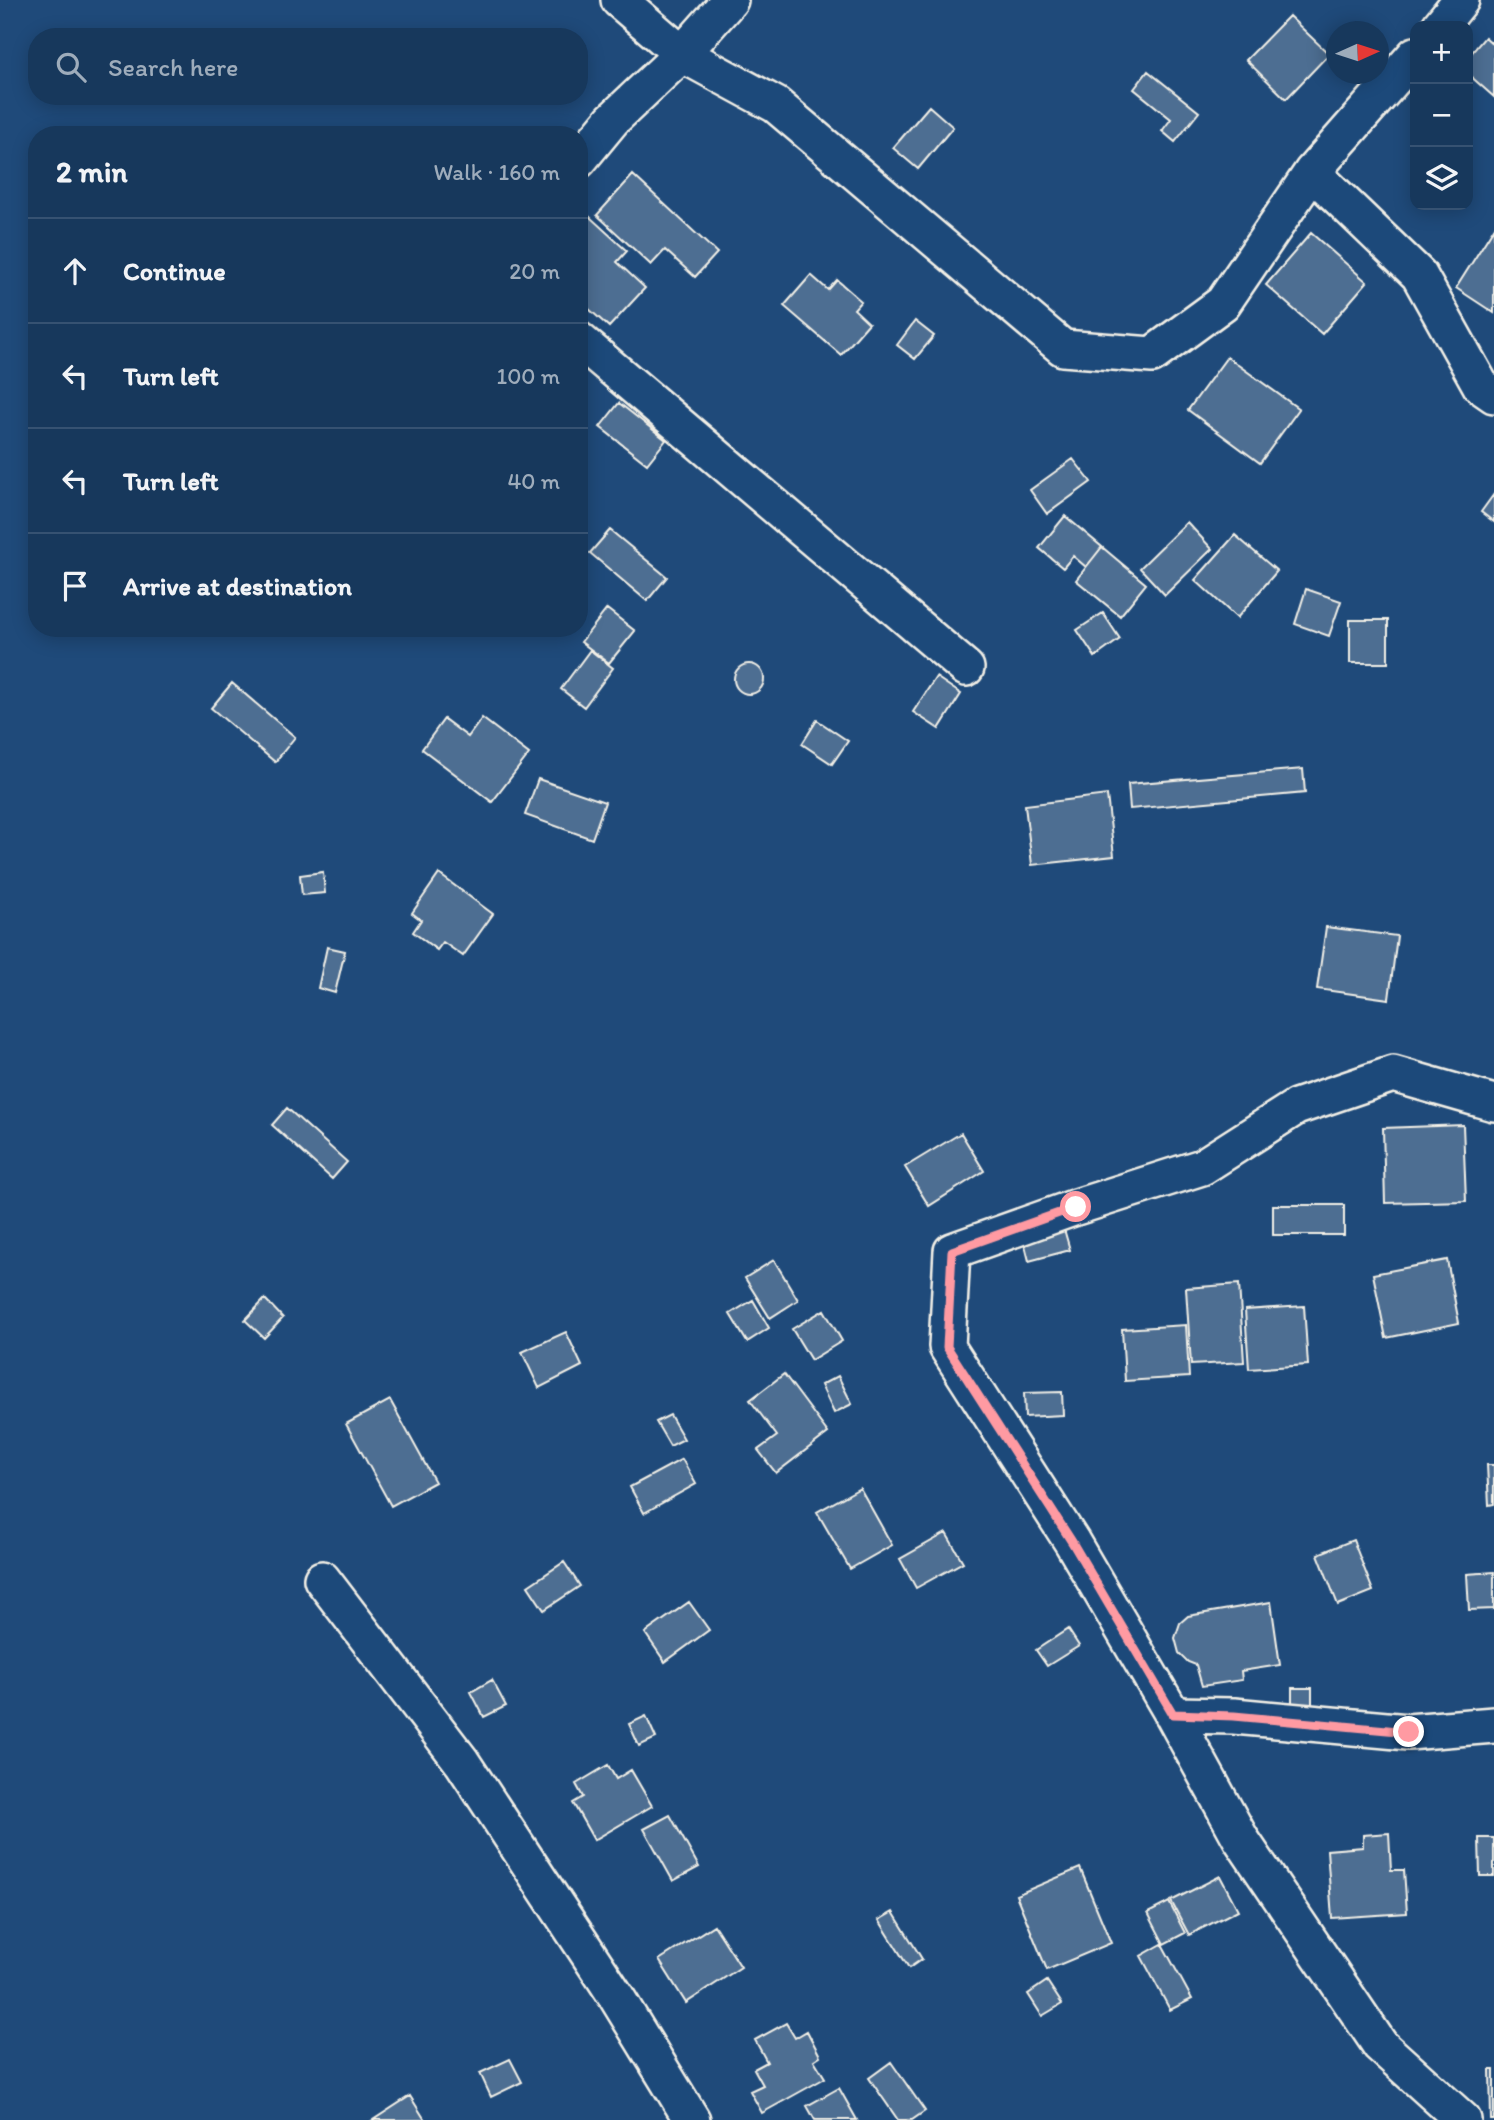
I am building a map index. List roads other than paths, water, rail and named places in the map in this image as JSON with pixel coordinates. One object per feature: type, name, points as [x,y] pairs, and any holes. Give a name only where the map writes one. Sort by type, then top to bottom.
[{"type":"street","points":[[620,0],[681,54],[776,105],[1063,348],[1152,355],[1223,303],[1312,172],[1410,60]]},
{"type":"street","points":[[588,149],[612,120],[681,54],[730,0]]},
{"type":"street","points":[[1444,21],[1461,0]]},
{"type":"street","points":[[1312,172],[1419,275],[1481,386],[1494,396]]},
{"type":"street","points":[[588,348],[966,668]]},
{"type":"street","points":[[1463,2120],[1380,2045],[1241,1839],[1173,1714],[1072,1542],[947,1347],[952,1251],[1076,1207],[1202,1167],[1296,1107],[1393,1074],[1494,1103]]},
{"type":"street","points":[[321,1579],[462,1762],[616,1996],[692,2120]]},
{"type":"street","points":[[1173,1714],[1234,1716],[1409,1732],[1494,1725]]}]
